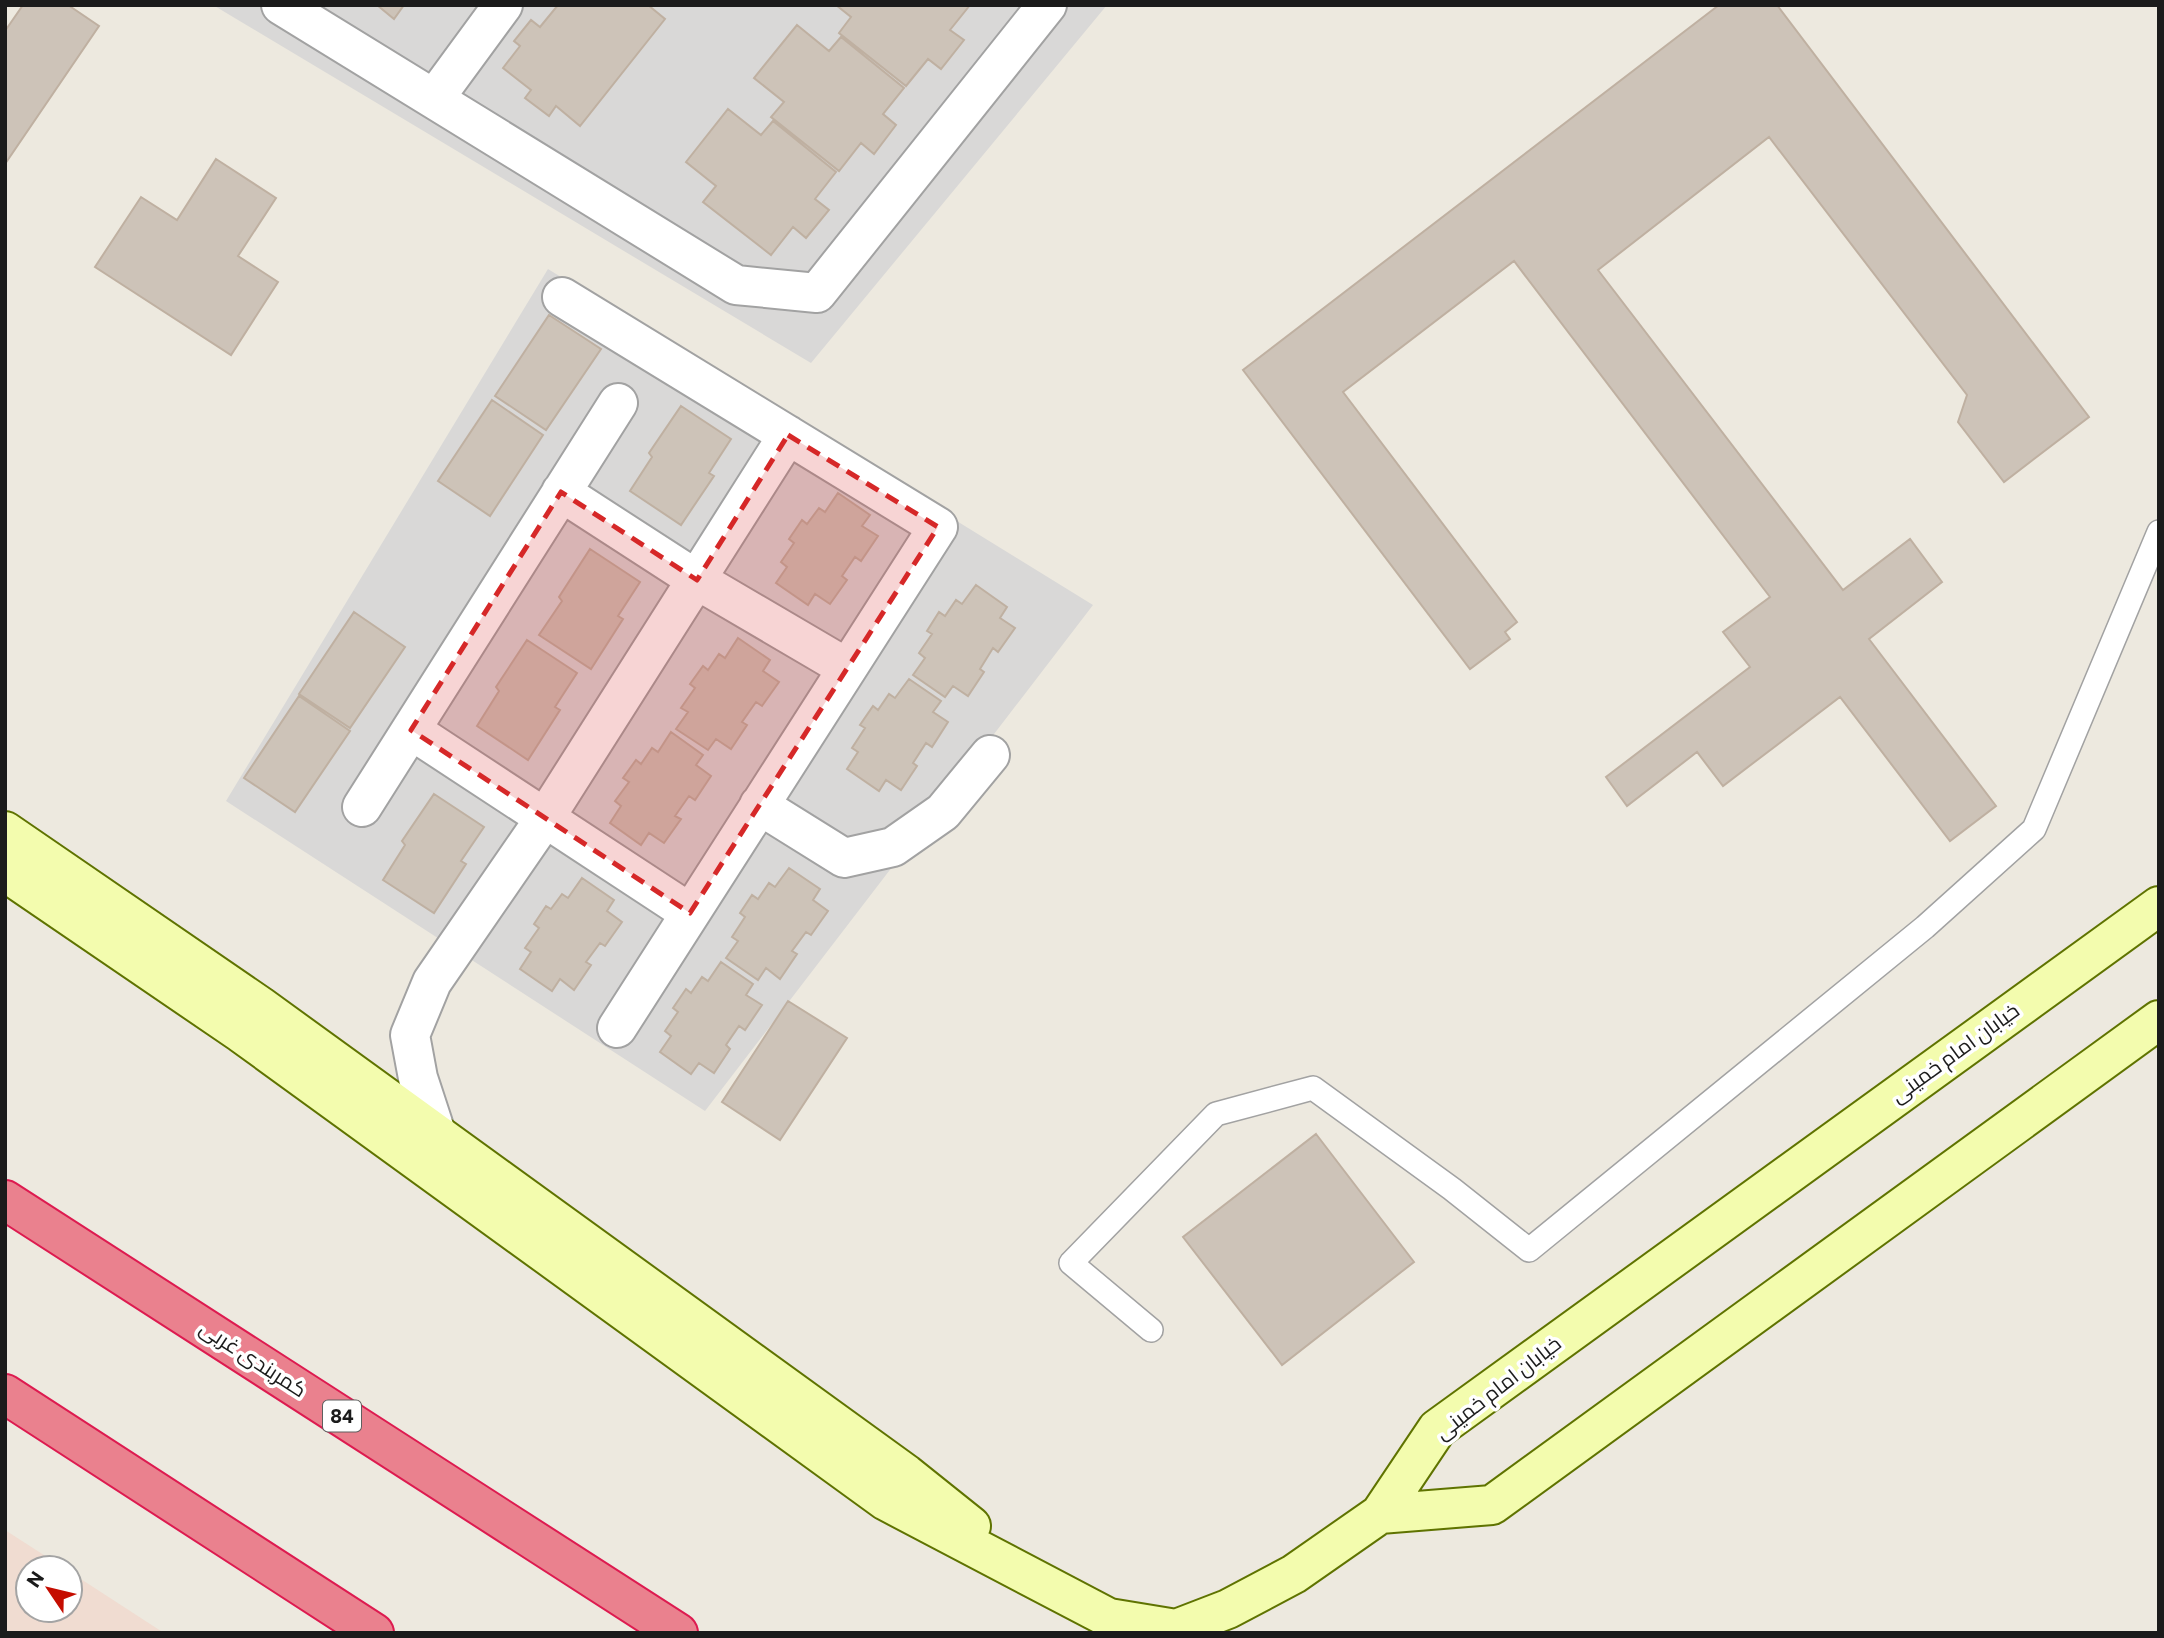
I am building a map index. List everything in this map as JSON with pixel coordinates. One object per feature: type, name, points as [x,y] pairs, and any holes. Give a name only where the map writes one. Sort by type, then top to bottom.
[{"type":"highway","name":"کمربندی غربی","points":[[5,1200],[678,1633]]},
{"type":"highway","points":[[5,1394],[374,1633]]},
{"type":"street","points":[[281,5],[736,285],[817,293],[1047,5]]},
{"type":"street","points":[[433,99],[503,5]]},
{"type":"street","points":[[562,297],[938,527],[617,1028]]},
{"type":"street","points":[[362,807],[618,403]]},
{"type":"street","points":[[436,1133],[418,1078],[410,1035],[432,982],[453,947],[545,818],[788,435]]},
{"type":"street","points":[[561,492],[697,580],[847,668]]},
{"type":"street","points":[[411,730],[690,913]]},
{"type":"street","points":[[760,805],[844,858],[893,847],[943,812],[990,755]]},
{"type":"street","points":[[5,831],[260,1006],[436,1133],[906,1474],[1030,1574]]},
{"type":"street","points":[[5,872],[241,1034],[886,1501],[1030,1574],[1109,1618],[1176,1629],[1228,1609],[1294,1574],[1380,1514],[1492,1505],[2159,1020]]},
{"type":"street","name":"خیابان امام خمینی","points":[[1380,1514],[1437,1429],[2159,905]]},
{"type":"lane","points":[[1151,1330],[1071,1263],[1216,1114],[1314,1088],[1452,1189],[1529,1250],[1925,927],[2034,829],[2159,532]]},
{"type":"highlighted area","points":[[788,435],[938,527],[690,913],[411,730],[561,492],[697,580]]},
{"type":"shaded area","points":[[213,5],[1107,5],[811,363]]},
{"type":"shaded area","points":[[548,269],[1093,605],[705,1111],[226,801]]},
{"type":"shaded area","points":[[5,1530],[42,1554],[14,1554],[14,1624],[84,1624],[84,1581],[164,1633],[5,1633]]},
{"type":"building","points":[[23,5],[68,5],[99,26],[5,164],[5,31]]},
{"type":"building","points":[[377,5],[404,5],[394,19]]},
{"type":"building","points":[[558,5],[648,5],[665,19],[580,126],[556,106],[549,116],[525,98],[531,90],[503,68],[520,46],[514,41],[531,20],[540,27]]},
{"type":"building","points":[[836,5],[970,5],[950,30],[964,40],[941,69],[928,59],[906,86],[839,33],[851,17]]},
{"type":"building","points":[[1719,5],[1777,5],[2089,417],[2004,482],[1958,422],[1967,395],[1769,137],[1598,270],[1843,590],[1910,539],[1942,582],[1869,639],[1996,806],[1950,841],[1840,697],[1723,786],[1697,752],[1627,806],[1606,777],[1750,667],[1723,632],[1770,597],[1514,261],[1343,392],[1517,622],[1505,632],[1510,639],[1470,669],[1243,370]]},
{"type":"building","points":[[797,25],[829,51],[841,37],[904,88],[883,114],[896,125],[874,154],[861,143],[839,171],[771,117],[784,102],[754,78]]},
{"type":"building","points":[[728,109],[761,135],[773,121],[836,172],[815,199],[829,210],[806,238],[793,227],[771,255],[703,202],[716,186],[686,162]]},
{"type":"building","points":[[216,159],[276,198],[238,256],[278,282],[231,355],[95,267],[141,197],[177,220]]},
{"type":"building","points":[[549,315],[601,349],[546,430],[495,396]]},
{"type":"building","points":[[492,400],[543,435],[490,516],[438,481]]},
{"type":"building","points":[[681,406],[731,439],[709,473],[714,476],[681,525],[630,491],[652,457],[649,453]]},
{"type":"building","points":[[838,493],[870,515],[862,526],[878,536],[861,561],[855,557],[842,576],[847,580],[830,604],[815,594],[808,605],[776,583],[787,567],[781,562],[794,543],[789,539],[802,520],[807,524],[819,508],[825,512]]},
{"type":"building","points":[[590,549],[640,582],[618,616],[623,619],[591,669],[539,635],[562,601],[559,597]]},
{"type":"building","points":[[976,585],[1007,607],[1000,618],[1015,628],[998,652],[993,648],[980,669],[984,672],[968,696],[953,686],[945,697],[913,675],[925,658],[919,653],[932,634],[927,631],[939,612],[945,616],[956,600],[962,604]]},
{"type":"building","points":[[354,612],[405,647],[350,728],[299,694]]},
{"type":"building","points":[[738,638],[770,660],[763,671],[779,682],[762,706],[756,702],[742,722],[747,725],[731,749],[716,739],[708,750],[676,729],[688,712],[681,708],[695,688],[690,684],[703,666],[708,670],[719,654],[725,658]]},
{"type":"building","points":[[527,640],[577,673],[555,707],[560,710],[528,760],[477,726],[499,691],[496,687]]},
{"type":"building","points":[[909,679],[941,701],[933,712],[948,722],[932,747],[926,743],[913,763],[917,766],[901,790],[886,780],[879,791],[847,769],[858,752],[852,748],[865,728],[860,725],[873,706],[878,710],[889,694],[895,698]]},
{"type":"building","points":[[299,696],[350,731],[295,812],[244,778]]},
{"type":"building","points":[[671,732],[703,755],[696,765],[711,776],[695,800],[689,796],[675,816],[681,819],[664,843],[649,833],[641,845],[610,823],[621,806],[615,801],[629,782],[623,778],[636,760],[641,764],[652,748],[658,752]]},
{"type":"building","points":[[434,794],[484,827],[461,861],[466,864],[434,913],[383,880],[405,845],[402,841]]},
{"type":"building","points":[[789,868],[820,889],[813,900],[828,911],[811,935],[806,932],[792,951],[797,954],[780,979],[766,968],[758,980],[726,958],[738,941],[732,937],[745,917],[740,913],[752,895],[758,899],[769,883],[775,887]]},
{"type":"building","points":[[582,878],[614,900],[607,911],[622,922],[605,946],[600,943],[586,962],[591,965],[574,990],[560,979],[552,991],[520,969],[531,952],[525,948],[539,928],[534,924],[546,906],[551,909],[562,894],[568,898]]},
{"type":"building","points":[[721,962],[753,984],[746,995],[762,1005],[745,1030],[739,1026],[726,1045],[730,1049],[714,1073],[699,1063],[691,1074],[660,1052],[671,1036],[665,1031],[678,1012],[673,1008],[686,989],[691,993],[702,977],[708,981]]},
{"type":"building","points":[[788,1001],[847,1038],[780,1140],[722,1102]]},
{"type":"building","points":[[1316,1134],[1414,1262],[1282,1365],[1183,1237]]}]
